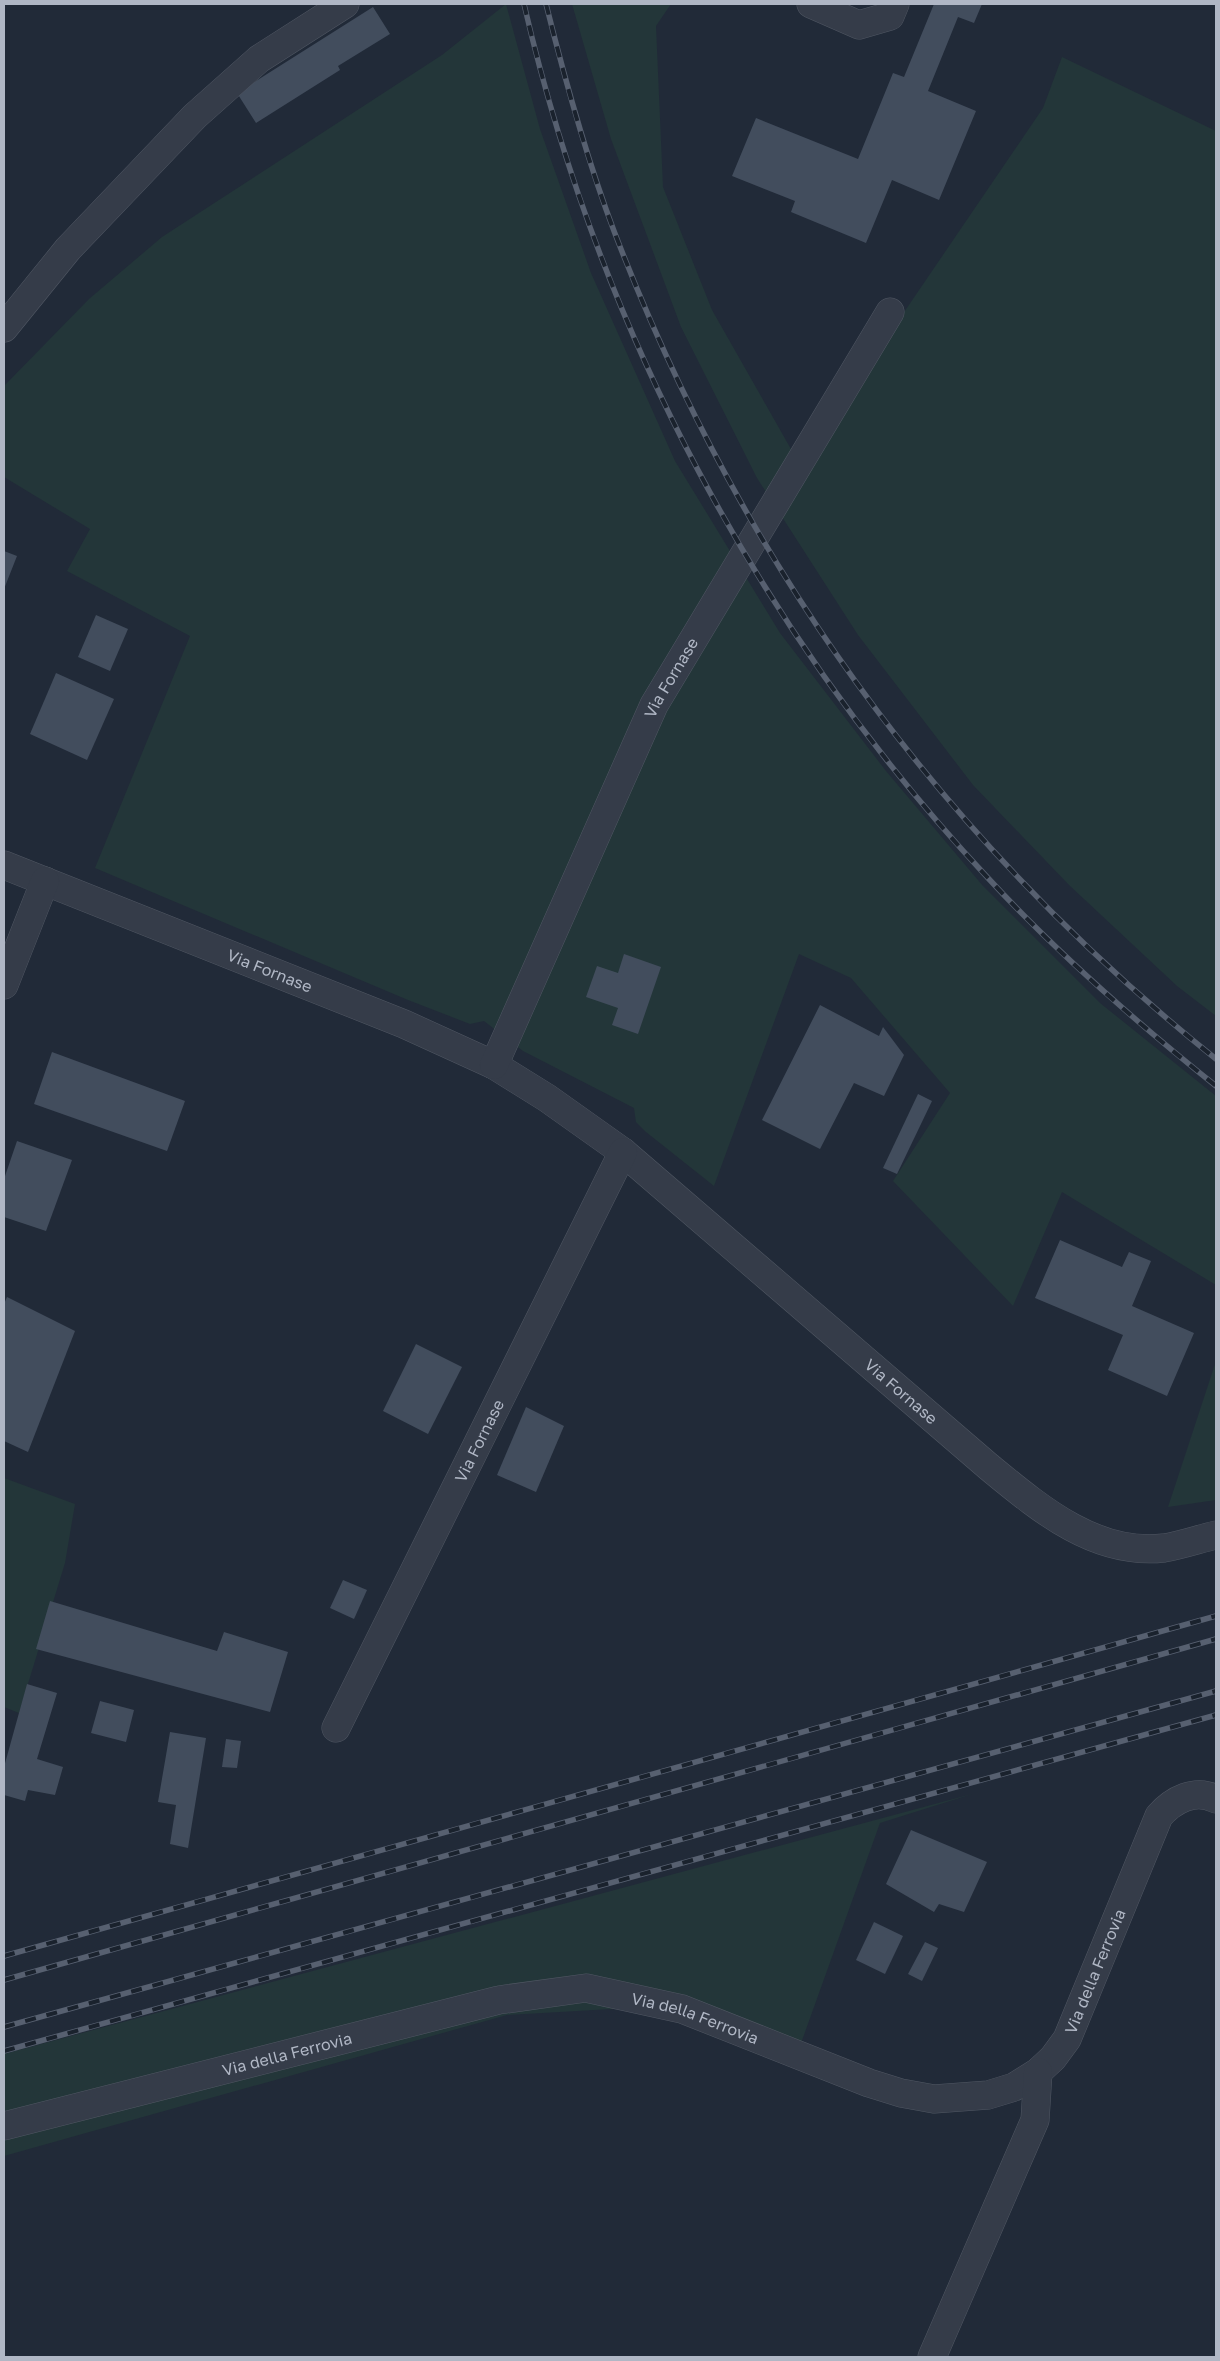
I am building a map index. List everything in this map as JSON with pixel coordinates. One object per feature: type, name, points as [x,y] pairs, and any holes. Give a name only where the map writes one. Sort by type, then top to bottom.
[{"type":"street","points":[[4,328],[68,250],[195,116],[259,59],[345,4]]},
{"type":"street","points":[[812,4],[859,25],[890,16],[895,4]]},
{"type":"street","name":"Via Fornase","points":[[494,1066],[654,705],[890,312]]},
{"type":"street","name":"Via Fornase","points":[[4,865],[404,1024],[494,1066],[547,1098],[623,1152],[1036,1506],[1069,1526],[1101,1541],[1132,1548],[1164,1548],[1216,1535]]},
{"type":"street","points":[[4,984],[45,881]]},
{"type":"street","name":"Via Fornase","points":[[336,1728],[623,1152]]},
{"type":"street","name":"Via della Ferrovia","points":[[4,2126],[499,2000],[586,1988],[682,2009],[869,2083],[934,2099],[988,2095],[1014,2087],[1038,2072],[1053,2058],[1068,2039],[1159,1816],[1174,1802],[1194,1794],[1206,1794],[1216,1799]]},
{"type":"street","points":[[932,2357],[1035,2120],[1038,2072]]},
{"type":"shaded area","points":[[506,4],[540,129],[591,273],[675,461],[780,633],[886,771],[983,886],[1100,1003],[1216,1096],[1216,1285],[1062,1192],[1013,1306],[893,1181],[950,1093],[851,978],[799,954],[714,1186],[646,1132],[636,1122],[634,1108],[523,1051],[484,1021],[470,1024],[408,1000],[95,868],[190,636],[67,571],[90,529],[4,477],[4,386],[89,299],[162,237],[442,55]]},
{"type":"shaded area","points":[[572,4],[671,4],[656,26],[663,187],[712,310],[800,465],[1043,108],[1062,57],[1216,131],[1216,1016],[1177,986],[1069,885],[973,785],[858,635],[757,478],[681,327],[611,139]]},
{"type":"shaded area","points":[[1216,1361],[1216,1500],[1168,1507],[1172,1495]]},
{"type":"shaded area","points":[[4,1478],[75,1504],[65,1563],[19,1713],[4,1707]]},
{"type":"shaded area","points":[[972,1794],[880,1823],[795,2060],[646,2007],[507,2015],[4,2156],[4,2054]]},
{"type":"building","points":[[934,4],[982,4],[974,23],[958,17],[928,91],[976,111],[939,200],[892,180],[866,243],[791,212],[795,201],[732,176],[756,118],[858,159],[893,73],[904,77]]},
{"type":"building","points":[[373,7],[390,34],[338,66],[340,70],[256,123],[237,93]]},
{"type":"building","points":[[4,551],[17,556],[4,589]]},
{"type":"building","points":[[96,615],[128,629],[110,671],[78,657]]},
{"type":"building","points":[[56,673],[114,699],[87,760],[30,734]]},
{"type":"building","points":[[624,954],[661,967],[638,1034],[612,1025],[618,1008],[586,997],[597,966],[618,973]]},
{"type":"building","points":[[820,1005],[879,1036],[883,1027],[904,1055],[884,1096],[854,1083],[820,1149],[762,1120]]},
{"type":"building","points":[[52,1052],[185,1101],[167,1151],[34,1104]]},
{"type":"building","points":[[918,1094],[932,1101],[897,1174],[883,1168]]},
{"type":"building","points":[[17,1141],[72,1160],[46,1231],[4,1217],[4,1179]]},
{"type":"building","points":[[1060,1240],[1122,1267],[1129,1252],[1151,1261],[1132,1306],[1194,1333],[1167,1396],[1108,1370],[1123,1335],[1035,1298]]},
{"type":"building","points":[[7,1297],[75,1331],[28,1452],[4,1441],[4,1304]]},
{"type":"building","points":[[416,1344],[462,1367],[428,1434],[383,1411]]},
{"type":"building","points":[[526,1407],[564,1426],[536,1492],[497,1475]]},
{"type":"building","points":[[343,1580],[367,1590],[354,1619],[330,1608]]},
{"type":"building","points":[[50,1601],[217,1651],[224,1632],[288,1652],[270,1712],[36,1649]]},
{"type":"building","points":[[27,1684],[57,1693],[37,1759],[63,1767],[55,1795],[28,1790],[25,1801],[4,1795],[4,1767]]},
{"type":"building","points":[[100,1701],[134,1710],[126,1742],[91,1733]]},
{"type":"building","points":[[170,1732],[206,1738],[188,1848],[170,1844],[176,1805],[158,1802]]},
{"type":"building","points":[[226,1739],[241,1741],[237,1768],[222,1767]]},
{"type":"building","points":[[911,1830],[987,1862],[964,1912],[939,1904],[934,1912],[886,1884]]},
{"type":"building","points":[[874,1922],[903,1936],[885,1974],[856,1960]]},
{"type":"building","points":[[925,1942],[938,1948],[922,1981],[908,1974]]},
{"type":"railway","points":[[524,4],[556,125],[596,243],[644,359],[699,471],[761,580],[830,684],[906,784],[988,878],[1042,934],[1098,987],[1216,1086]]},
{"type":"railway","points":[[546,4],[594,175],[614,231],[665,352],[722,469],[787,580],[859,686],[937,787],[1023,883],[1116,974],[1216,1059]]},
{"type":"railway","points":[[4,1956],[1216,1616]]},
{"type":"railway","points":[[4,1980],[1216,1639]]},
{"type":"railway","points":[[4,2027],[1216,1691]]},
{"type":"railway","points":[[4,2051],[1216,1715]]}]
